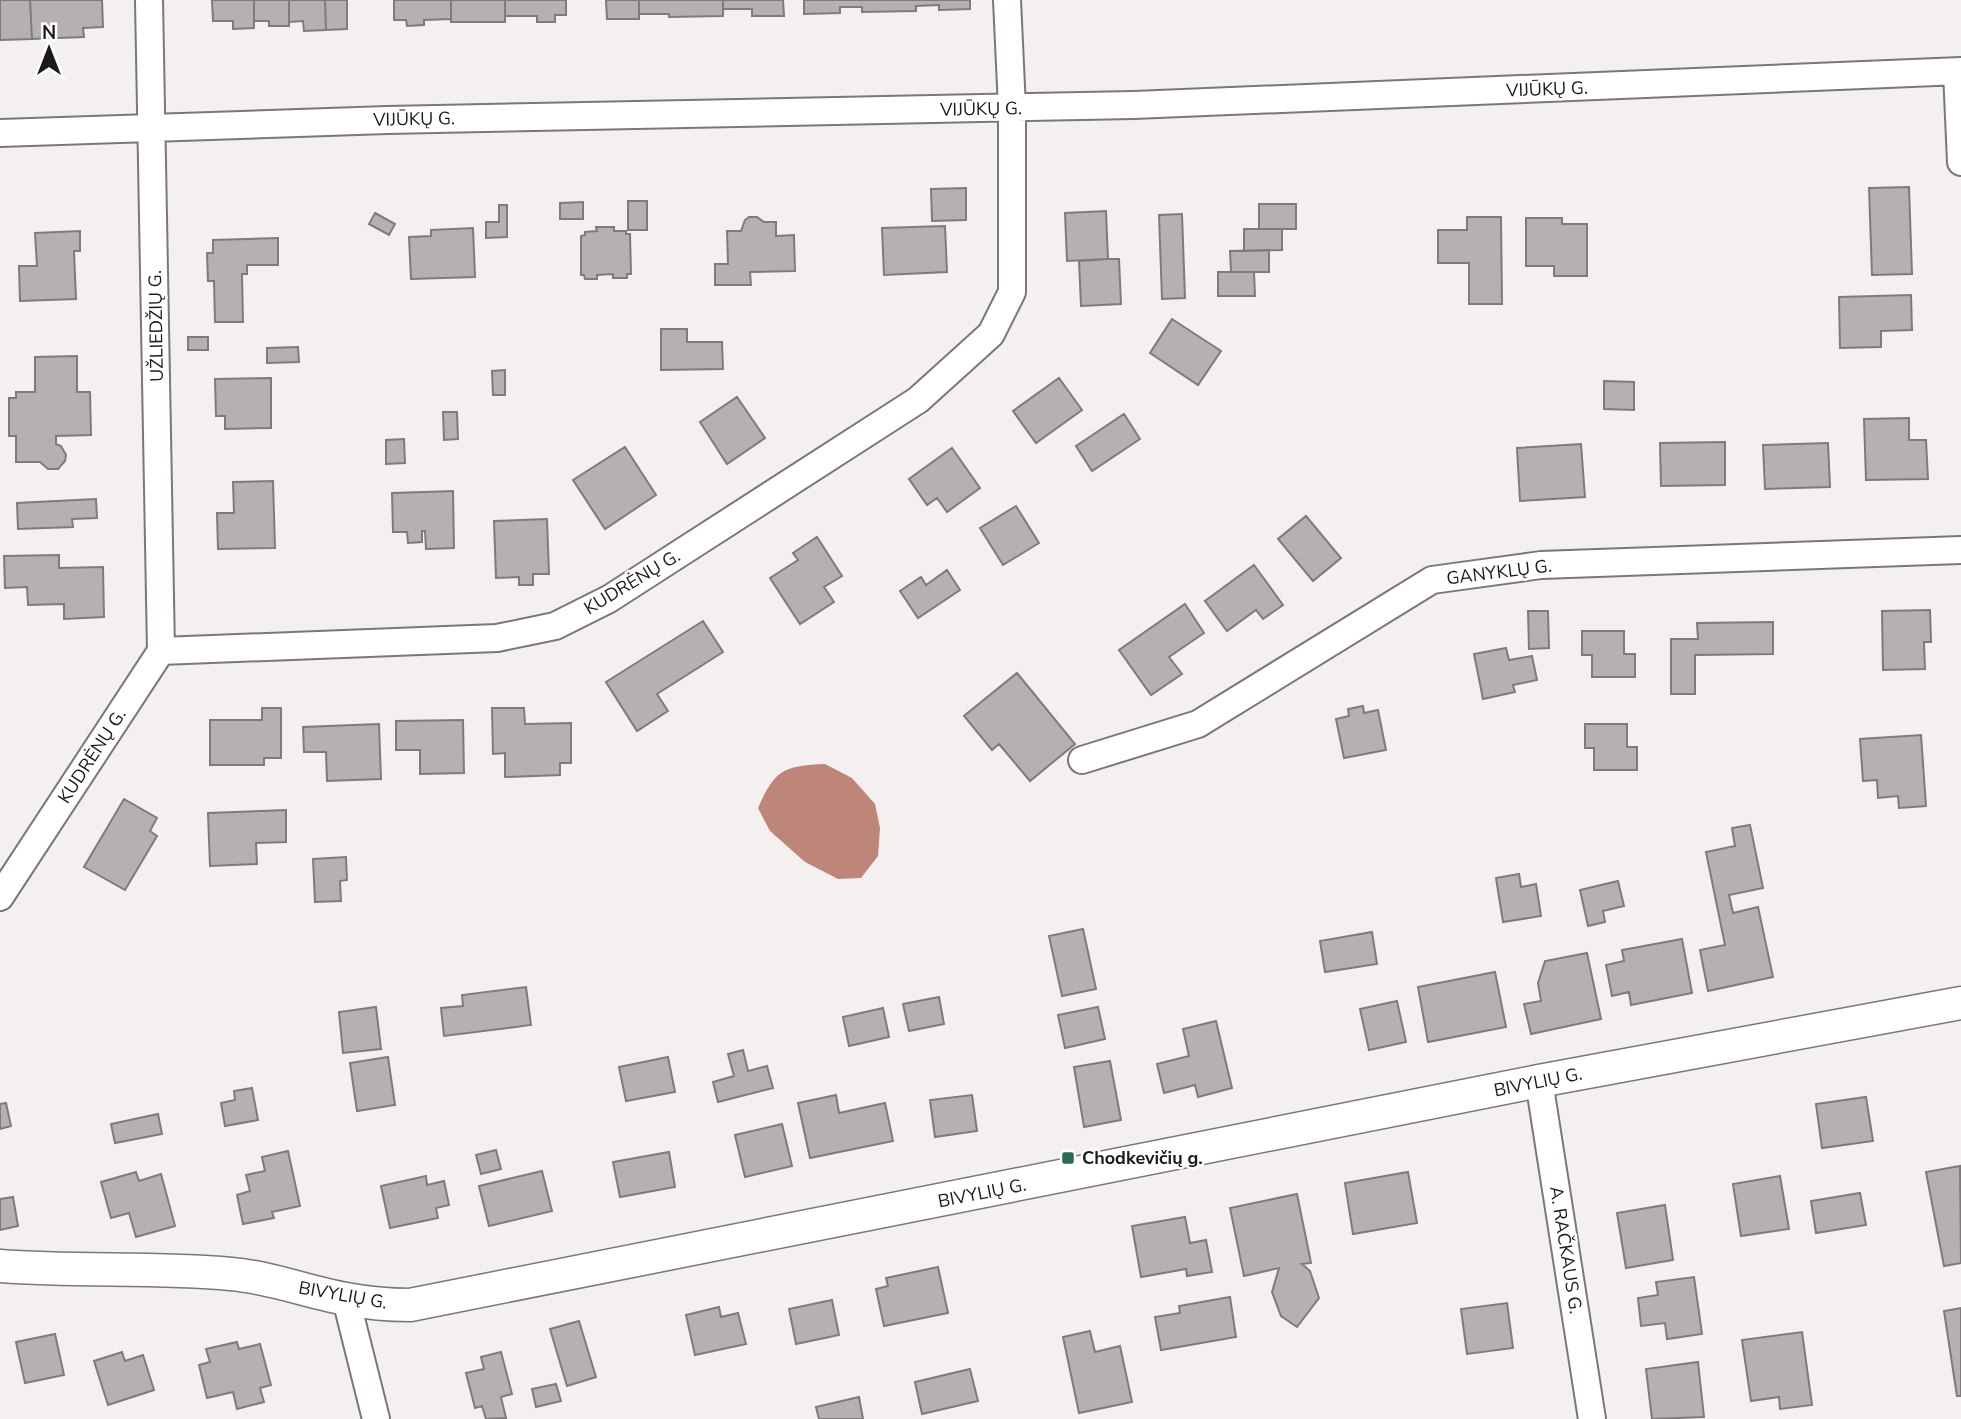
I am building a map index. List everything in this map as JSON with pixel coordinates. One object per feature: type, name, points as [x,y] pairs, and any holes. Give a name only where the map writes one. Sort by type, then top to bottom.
[{"type":"street","name":"UŽLIEDŽIŲ G.","points":[[149,0],[161,651]]},
{"type":"street","name":"KUDRĖNŲ G.","points":[[0,897],[161,651],[497,638],[555,626],[621,591],[918,400],[991,334],[1012,292],[1012,108],[1007,0]]},
{"type":"street","name":"VIJŪKŲ G.","points":[[0,133],[387,120],[1158,104],[1959,71]]},
{"type":"street","points":[[1959,71],[1961,162]]},
{"type":"street","name":"GANYKLŲ G.","points":[[1082,760],[1198,724],[1433,580],[1541,565],[1961,550]]},
{"type":"street","name":"BIVYLIŲ G.","points":[[0,1266],[53,1270],[156,1269],[233,1274],[279,1282],[346,1299],[410,1305],[1539,1081],[1961,1003]]},
{"type":"street","name":"A. RAČKAUS G.","points":[[1539,1081],[1592,1419]]},
{"type":"street","points":[[346,1299],[376,1419]]},
{"type":"shaded area","points":[[825,764],[852,778],[875,804],[880,828],[878,856],[861,878],[838,879],[805,862],[770,831],[758,808],[770,785],[782,772],[800,766]]},
{"type":"building","points":[[0,0],[30,0],[32,39],[0,40]]},
{"type":"building","points":[[30,0],[102,0],[103,27],[83,28],[84,37],[32,39]]},
{"type":"building","points":[[212,0],[254,0],[254,28],[233,29],[233,21],[213,21]]},
{"type":"building","points":[[254,0],[289,0],[289,26],[269,26],[269,21],[254,21]]},
{"type":"building","points":[[289,0],[325,0],[326,30],[304,31],[303,21],[289,22]]},
{"type":"building","points":[[325,0],[347,0],[347,29],[326,30]]},
{"type":"building","points":[[394,0],[451,0],[451,19],[424,20],[424,25],[407,26],[406,20],[394,20]]},
{"type":"building","points":[[451,0],[505,0],[505,22],[451,22]]},
{"type":"building","points":[[505,0],[566,0],[566,15],[555,15],[555,22],[537,22],[537,16],[505,16]]},
{"type":"building","points":[[606,0],[639,0],[639,19],[607,19]]},
{"type":"building","points":[[639,0],[723,0],[723,16],[669,17],[669,14],[639,14]]},
{"type":"building","points":[[723,0],[783,0],[784,16],[752,16],[752,9],[723,9]]},
{"type":"building","points":[[804,0],[970,0],[970,9],[939,10],[939,5],[916,6],[916,11],[862,12],[862,7],[840,7],[840,13],[804,14]]},
{"type":"building","points":[[1909,187],[1912,274],[1872,275],[1869,188]]},
{"type":"building","points":[[966,188],[966,220],[932,221],[931,189]]},
{"type":"building","points":[[628,201],[647,201],[647,230],[628,230]]},
{"type":"building","points":[[583,202],[583,219],[560,219],[560,203]]},
{"type":"building","points":[[1259,204],[1296,204],[1296,229],[1259,229]]},
{"type":"building","points":[[499,205],[507,205],[507,237],[486,238],[486,222],[499,222]]},
{"type":"building","points":[[1106,211],[1108,259],[1067,261],[1065,213]]},
{"type":"building","points":[[375,213],[395,224],[389,235],[369,224]]},
{"type":"building","points":[[1182,214],[1185,298],[1162,299],[1159,215]]},
{"type":"building","points":[[749,217],[757,217],[764,222],[776,222],[776,236],[794,235],[795,271],[750,272],[751,285],[715,285],[715,264],[728,264],[727,231],[741,231]]},
{"type":"building","points":[[1467,217],[1501,217],[1502,304],[1469,304],[1469,263],[1438,263],[1438,230],[1467,230]]},
{"type":"building","points":[[1526,218],[1562,218],[1562,224],[1587,224],[1587,276],[1554,276],[1554,266],[1526,266]]},
{"type":"building","points":[[945,226],[947,272],[884,275],[882,228]]},
{"type":"building","points":[[596,227],[614,227],[614,231],[626,231],[626,234],[630,234],[631,274],[627,274],[627,278],[613,278],[613,274],[597,275],[597,279],[585,279],[584,275],[581,275],[581,236],[585,235],[585,232],[597,231]]},
{"type":"building","points":[[473,228],[475,277],[411,279],[409,237],[431,236],[431,230]]},
{"type":"building","points":[[1244,229],[1282,229],[1282,250],[1244,251]]},
{"type":"building","points":[[80,231],[80,251],[74,251],[76,299],[20,301],[19,266],[37,266],[35,233]]},
{"type":"building","points":[[278,238],[278,265],[247,265],[247,274],[242,274],[243,322],[215,322],[214,281],[208,281],[207,253],[213,253],[213,240]]},
{"type":"building","points":[[1269,250],[1269,272],[1231,272],[1230,251]]},
{"type":"building","points":[[1119,259],[1121,304],[1081,306],[1079,261]]},
{"type":"building","points":[[1218,272],[1254,272],[1255,296],[1218,296]]},
{"type":"building","points":[[1911,295],[1912,330],[1881,331],[1881,347],[1840,348],[1839,297]]},
{"type":"building","points":[[1172,319],[1221,351],[1198,385],[1150,353]]},
{"type":"building","points":[[661,329],[687,329],[687,342],[722,342],[723,369],[661,370]]},
{"type":"building","points":[[188,337],[208,337],[208,350],[188,350]]},
{"type":"building","points":[[298,347],[299,362],[267,363],[267,348]]},
{"type":"building","points":[[77,356],[77,392],[90,392],[91,435],[56,436],[56,444],[61,446],[66,455],[65,461],[58,469],[48,469],[40,462],[16,462],[16,436],[9,436],[9,398],[16,398],[16,392],[35,392],[35,357]]},
{"type":"building","points":[[505,370],[505,395],[493,395],[492,371]]},
{"type":"building","points":[[271,378],[271,428],[225,429],[225,416],[216,416],[215,379]]},
{"type":"building","points":[[1059,378],[1082,410],[1036,443],[1013,411]]},
{"type":"building","points":[[1604,381],[1634,382],[1634,410],[1604,409]]},
{"type":"building","points":[[737,397],[765,438],[727,464],[700,422]]},
{"type":"building","points":[[443,412],[457,412],[458,439],[444,440]]},
{"type":"building","points":[[1124,414],[1140,439],[1092,471],[1076,446]]},
{"type":"building","points":[[1909,418],[1909,440],[1926,440],[1928,479],[1866,480],[1864,419]]},
{"type":"building","points":[[404,439],[405,463],[386,464],[386,440]]},
{"type":"building","points":[[1725,442],[1725,485],[1661,486],[1660,443]]},
{"type":"building","points":[[1828,443],[1830,487],[1765,489],[1763,445]]},
{"type":"building","points":[[1581,444],[1585,497],[1520,501],[1517,448]]},
{"type":"building","points":[[625,447],[656,495],[605,529],[573,480]]},
{"type":"building","points":[[952,448],[980,488],[947,512],[937,498],[927,505],[909,479]]},
{"type":"building","points":[[273,481],[275,548],[218,549],[217,513],[234,513],[233,482]]},
{"type":"building","points":[[453,491],[454,548],[426,549],[425,531],[422,531],[422,542],[408,543],[407,532],[393,532],[392,493]]},
{"type":"building","points":[[96,499],[97,518],[72,519],[73,527],[18,529],[17,503]]},
{"type":"building","points":[[1016,506],[1039,543],[1003,565],[980,528]]},
{"type":"building","points":[[1306,516],[1341,558],[1313,581],[1278,539]]},
{"type":"building","points":[[547,519],[549,574],[533,574],[533,585],[519,585],[519,577],[496,578],[494,521]]},
{"type":"building","points":[[817,537],[842,576],[824,587],[834,602],[800,624],[770,578],[798,560],[793,553]]},
{"type":"building","points":[[59,555],[59,568],[103,567],[104,617],[64,619],[64,604],[28,605],[27,587],[5,588],[4,556]]},
{"type":"building","points":[[1254,565],[1283,605],[1263,619],[1256,610],[1227,631],[1205,601]]},
{"type":"building","points":[[947,570],[960,590],[918,618],[900,591],[921,577],[926,585]]},
{"type":"building","points":[[1185,604],[1204,633],[1169,657],[1182,674],[1151,695],[1119,650]]},
{"type":"building","points":[[1930,610],[1931,642],[1924,642],[1925,669],[1883,670],[1882,611]]},
{"type":"building","points":[[1528,611],[1548,611],[1549,648],[1529,649]]},
{"type":"building","points":[[703,621],[723,652],[657,694],[668,711],[637,731],[606,682]]},
{"type":"building","points":[[1773,622],[1773,654],[1695,655],[1695,694],[1671,694],[1671,639],[1698,639],[1697,623]]},
{"type":"building","points":[[1582,631],[1624,631],[1624,654],[1635,654],[1635,677],[1592,677],[1592,655],[1582,655]]},
{"type":"building","points":[[1506,648],[1509,660],[1532,656],[1537,680],[1513,685],[1515,692],[1483,699],[1474,654]]},
{"type":"building","points":[[1017,673],[1075,744],[1030,781],[999,744],[992,750],[964,716]]},
{"type":"building","points":[[1363,706],[1364,713],[1378,710],[1386,750],[1344,758],[1336,719],[1349,716],[1348,709]]},
{"type":"building","points":[[262,708],[281,708],[281,758],[264,758],[264,765],[210,765],[210,720],[262,720]]},
{"type":"building","points":[[492,708],[524,708],[525,724],[571,723],[571,763],[560,763],[560,775],[505,777],[505,753],[493,754]]},
{"type":"building","points":[[463,720],[464,773],[420,774],[420,750],[396,750],[396,721]]},
{"type":"building","points":[[379,724],[381,779],[327,781],[326,752],[304,752],[303,727]]},
{"type":"building","points":[[1585,724],[1627,724],[1627,747],[1637,747],[1637,770],[1594,770],[1594,748],[1585,748]]},
{"type":"building","points":[[1921,735],[1926,806],[1899,808],[1898,796],[1878,798],[1877,780],[1863,781],[1860,739]]},
{"type":"building","points":[[124,799],[157,818],[150,831],[157,836],[125,890],[84,867]]},
{"type":"building","points":[[286,810],[286,842],[256,843],[257,864],[210,866],[208,813]]},
{"type":"building","points":[[1750,825],[1763,888],[1729,895],[1733,913],[1758,907],[1773,977],[1708,991],[1700,950],[1725,945],[1706,852],[1735,846],[1732,828]]},
{"type":"building","points":[[346,857],[347,880],[340,881],[341,901],[315,902],[313,859]]},
{"type":"building","points":[[1519,874],[1521,887],[1536,884],[1541,916],[1503,922],[1496,878]]},
{"type":"building","points":[[1618,881],[1624,906],[1603,911],[1605,922],[1588,926],[1580,890]]},
{"type":"building","points":[[1083,929],[1096,989],[1062,996],[1049,936]]},
{"type":"building","points":[[1372,932],[1377,964],[1325,972],[1320,941]]},
{"type":"building","points":[[1682,939],[1692,993],[1631,1005],[1629,992],[1612,996],[1606,965],[1624,961],[1622,950]]},
{"type":"building","points":[[1587,953],[1601,1019],[1531,1034],[1524,1004],[1541,1001],[1538,983],[1545,961]]},
{"type":"building","points":[[1495,972],[1506,1027],[1428,1042],[1418,987]]},
{"type":"building","points":[[526,987],[531,1025],[444,1036],[441,1008],[463,1006],[462,995]]},
{"type":"building","points":[[939,997],[944,1024],[909,1031],[903,1004]]},
{"type":"building","points":[[1397,1001],[1406,1042],[1369,1050],[1360,1009]]},
{"type":"building","points":[[376,1007],[381,1049],[343,1053],[339,1012]]},
{"type":"building","points":[[1098,1007],[1105,1039],[1065,1048],[1058,1015]]},
{"type":"building","points":[[883,1008],[889,1037],[849,1046],[843,1017]]},
{"type":"building","points":[[1216,1021],[1232,1088],[1198,1097],[1195,1085],[1164,1093],[1157,1064],[1189,1056],[1183,1029]]},
{"type":"building","points":[[743,1050],[748,1071],[767,1066],[773,1088],[718,1102],[713,1082],[734,1076],[728,1054]]},
{"type":"building","points":[[388,1057],[395,1105],[357,1111],[350,1063]]},
{"type":"building","points":[[668,1057],[675,1092],[626,1101],[619,1067]]},
{"type":"building","points":[[1110,1061],[1121,1120],[1084,1127],[1074,1067]]},
{"type":"building","points":[[252,1088],[258,1120],[225,1126],[221,1103],[235,1100],[234,1091]]},
{"type":"building","points":[[836,1095],[839,1113],[885,1103],[893,1141],[810,1158],[798,1103]]},
{"type":"building","points":[[972,1095],[977,1131],[935,1137],[930,1100]]},
{"type":"building","points":[[1866,1097],[1873,1141],[1822,1148],[1816,1104]]},
{"type":"building","points":[[6,1103],[11,1126],[0,1129],[0,1104]]},
{"type":"building","points":[[158,1114],[162,1134],[115,1143],[111,1124]]},
{"type":"building","points":[[782,1124],[792,1166],[745,1177],[735,1135]]},
{"type":"building","points":[[496,1150],[501,1169],[481,1174],[476,1155]]},
{"type":"building","points":[[288,1151],[300,1206],[272,1212],[274,1218],[243,1224],[237,1195],[250,1191],[246,1175],[265,1171],[262,1157]]},
{"type":"building","points":[[669,1152],[675,1187],[620,1197],[613,1162]]},
{"type":"building","points":[[1960,1166],[1961,1263],[1944,1266],[1926,1172]]},
{"type":"building","points":[[542,1171],[552,1211],[489,1226],[479,1186]]},
{"type":"building","points":[[136,1172],[139,1181],[161,1174],[175,1226],[136,1237],[129,1213],[111,1218],[101,1182]]},
{"type":"building","points":[[1408,1172],[1417,1223],[1353,1234],[1345,1183]]},
{"type":"building","points":[[426,1176],[427,1185],[444,1181],[449,1205],[436,1208],[438,1218],[390,1228],[381,1186]]},
{"type":"building","points":[[1780,1176],[1789,1229],[1741,1236],[1733,1184]]},
{"type":"building","points":[[1860,1193],[1866,1225],[1816,1233],[1811,1201]]},
{"type":"building","points":[[1297,1194],[1311,1263],[1302,1264],[1310,1271],[1319,1298],[1297,1327],[1281,1316],[1272,1292],[1279,1268],[1244,1276],[1230,1208]]},
{"type":"building","points":[[13,1197],[18,1226],[0,1230],[0,1199]]},
{"type":"building","points":[[1665,1205],[1673,1260],[1626,1268],[1617,1213]]},
{"type":"building","points":[[1185,1217],[1190,1243],[1206,1240],[1212,1272],[1187,1276],[1186,1269],[1141,1277],[1132,1226]]},
{"type":"building","points":[[938,1267],[948,1313],[884,1326],[876,1289],[888,1286],[886,1278]]},
{"type":"building","points":[[1694,1277],[1702,1334],[1667,1339],[1665,1323],[1641,1326],[1638,1298],[1658,1295],[1656,1282]]},
{"type":"building","points":[[1230,1297],[1236,1337],[1161,1350],[1155,1317],[1180,1313],[1179,1306]]},
{"type":"building","points":[[832,1300],[839,1335],[796,1344],[789,1309]]},
{"type":"building","points":[[1507,1303],[1513,1348],[1467,1354],[1461,1309]]},
{"type":"building","points":[[719,1307],[721,1317],[738,1313],[746,1344],[695,1355],[686,1315]]},
{"type":"building","points":[[1961,1308],[1961,1396],[1957,1396],[1944,1311]]},
{"type":"building","points":[[579,1321],[596,1377],[567,1386],[550,1329]]},
{"type":"building","points":[[1090,1331],[1095,1352],[1120,1346],[1132,1402],[1079,1413],[1063,1337]]},
{"type":"building","points":[[1802,1332],[1812,1405],[1780,1409],[1779,1397],[1751,1401],[1742,1340]]},
{"type":"building","points":[[55,1334],[64,1375],[25,1383],[16,1342]]},
{"type":"building","points":[[237,1342],[239,1349],[260,1344],[271,1385],[260,1388],[264,1402],[237,1409],[233,1392],[207,1398],[199,1365],[210,1362],[206,1349]]},
{"type":"building","points":[[122,1352],[125,1361],[143,1355],[154,1390],[108,1405],[94,1361]]},
{"type":"building","points":[[501,1352],[512,1394],[501,1397],[506,1418],[486,1419],[482,1406],[475,1408],[466,1373],[484,1369],[481,1357]]},
{"type":"building","points":[[1698,1362],[1704,1417],[1652,1419],[1646,1369]]},
{"type":"building","points":[[970,1369],[978,1401],[922,1414],[915,1382]]},
{"type":"building","points":[[556,1384],[561,1401],[536,1407],[532,1389]]},
{"type":"building","points":[[859,1397],[863,1419],[819,1419],[816,1407]]},
{"type":"place","name":"Chodkevičių g.","points":[[1068,1158]]}]
